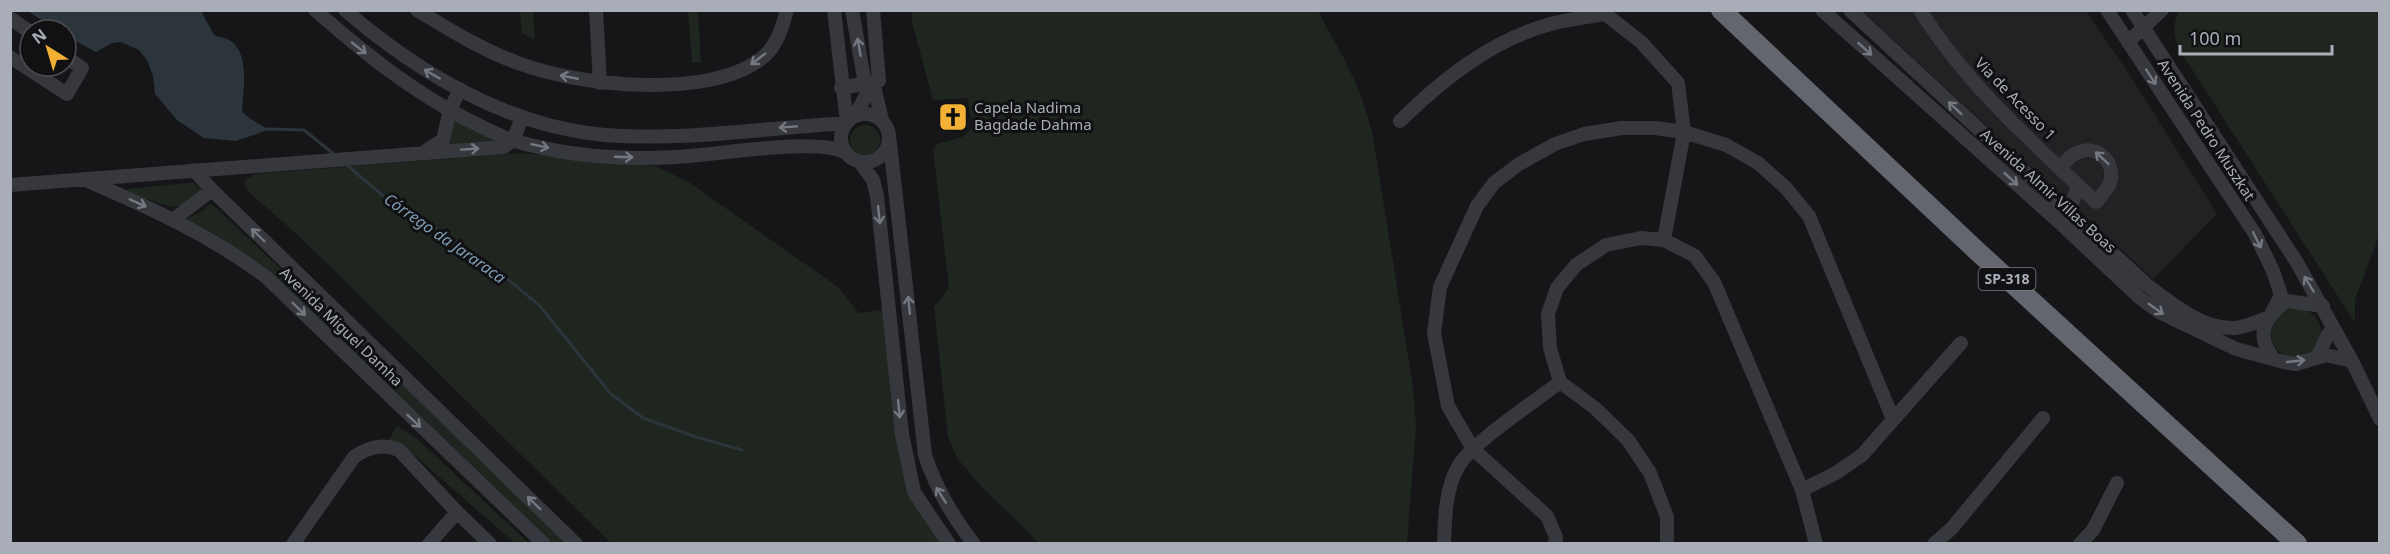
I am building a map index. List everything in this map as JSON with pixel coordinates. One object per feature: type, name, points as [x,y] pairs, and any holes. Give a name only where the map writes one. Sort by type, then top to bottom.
[{"type":"highway","name":"SP-318","points":[[1721,10],[1977,251],[2306,543]]},
{"type":"highway","name":"SP-318","points":[[1736,10],[2306,543]]},
{"type":"street","points":[[315,10],[401,80],[450,110],[513,140],[588,155],[628,158],[675,158],[779,147],[826,146],[837,147],[859,161],[873,180],[876,196],[902,434],[914,492],[949,543]]},
{"type":"street","points":[[345,10],[409,61],[460,89],[522,118],[603,135],[648,136],[851,119],[872,115],[882,120]]},
{"type":"street","points":[[417,10],[477,46],[520,64],[561,76],[600,83],[686,84],[738,73],[763,57],[780,35],[787,10]]},
{"type":"street","points":[[596,10],[600,83]]},
{"type":"street","points":[[834,10],[841,88],[851,119]]},
{"type":"street","points":[[852,10],[869,83],[889,135],[925,455],[935,485],[963,530],[974,543]]},
{"type":"street","points":[[841,88],[879,81],[873,10]]},
{"type":"street","name":"Avenida Almir Villas Boas","points":[[1822,10],[2064,218],[2146,285],[2200,319],[2227,328],[2246,327],[2270,315]]},
{"type":"street","name":"Avenida Almir Villas Boas","points":[[1850,10],[2064,218],[2140,298],[2161,313],[2236,349],[2274,359]]},
{"type":"street","name":"Via de Acesso 1","points":[[1920,10],[1970,79],[2078,186],[2096,202],[2110,182],[2111,169],[2105,158],[2094,151],[2081,151],[2070,157],[2060,168]]},
{"type":"street","name":"Avenida Pedro Muszkat","points":[[2107,10],[2255,234],[2281,295],[2270,315]]},
{"type":"street","name":"Avenida Pedro Muszkat","points":[[2132,10],[2323,306]]},
{"type":"street","points":[[2128,42],[2162,10]]},
{"type":"street","points":[[1400,121],[1433,89],[1461,68],[1510,40],[1554,24],[1602,12],[1641,42],[1678,83],[1684,132],[1664,240]]},
{"type":"street","points":[[42,78],[67,94],[76,78]]},
{"type":"street","points":[[846,153],[841,138],[869,83]]},
{"type":"street","points":[[424,152],[443,140],[450,110],[460,89]]},
{"type":"street","points":[[10,185],[504,147],[513,140],[522,118]]},
{"type":"street","points":[[1555,543],[1556,537],[1547,516],[1473,449],[1448,406],[1434,333],[1440,287],[1478,206],[1494,183],[1519,164],[1555,144],[1574,137],[1622,129],[1655,128],[1684,132],[1726,145],[1758,163],[1786,188],[1809,216],[1893,419]]},
{"type":"street","points":[[859,161],[867,162],[881,156],[889,143],[889,135]]},
{"type":"street","name":"Avenida Miguel Damha","points":[[194,170],[576,543]]},
{"type":"street","name":"Avenida Miguel Damha","points":[[84,179],[174,219],[233,252],[266,277],[372,381],[544,543]]},
{"type":"street","points":[[2064,218],[2078,186]]},
{"type":"street","points":[[174,219],[212,190]]},
{"type":"street","points":[[1666,543],[1667,517],[1650,473],[1628,440],[1595,408],[1560,382],[1550,348],[1548,314],[1557,288],[1576,265],[1606,245],[1641,238],[1664,240],[1695,255],[1714,282],[1802,490],[1816,543]]},
{"type":"street","points":[[2352,361],[2342,357],[2318,356],[2296,364],[2274,359],[2265,342],[2264,324],[2270,315],[2286,301],[2323,306],[2352,361],[2379,419]]},
{"type":"street","points":[[2318,356],[2333,328]]},
{"type":"street","points":[[1802,490],[1836,473],[1862,455],[1961,343]]},
{"type":"street","points":[[372,381],[390,363]]},
{"type":"street","points":[[1444,543],[1446,501],[1458,467],[1473,449],[1560,382]]},
{"type":"street","points":[[1934,543],[1952,528],[2043,418]]},
{"type":"street","points":[[293,543],[354,457],[375,447],[392,447],[399,450],[457,512],[490,543]]},
{"type":"street","points":[[2080,543],[2093,530],[2116,483]]},
{"type":"street","points":[[429,543],[457,512]]},
{"type":"shaded area","points":[[2181,10],[2379,11],[2379,236],[2355,299],[2355,323],[2179,49],[2174,29]]},
{"type":"shaded area","points":[[28,11],[201,11],[214,35],[230,41],[238,48],[244,75],[242,111],[268,130],[236,141],[204,138],[177,120],[155,94],[153,76],[147,60],[139,50],[121,42],[112,43],[96,52],[78,42],[78,18],[38,18]]},
{"type":"shaded area","points":[[520,11],[533,11],[535,40],[522,33]]},
{"type":"shaded area","points":[[688,11],[698,11],[701,63],[692,63]]},
{"type":"shaded area","points":[[912,11],[1319,11],[1353,77],[1372,131],[1413,387],[1416,425],[1407,543],[1039,543],[980,485],[957,458],[948,437],[934,307],[949,288],[933,149],[938,144],[962,137],[973,127],[967,98],[933,100],[912,22]]},
{"type":"shaded area","points":[[1862,11],[2086,11],[2128,72],[2217,214],[2153,279]]},
{"type":"shaded area","points":[[457,121],[502,139],[496,147],[445,144],[452,122]]},
{"type":"shaded area","points":[[865,125],[876,129],[880,140],[876,151],[865,155],[854,151],[850,140],[854,129]]},
{"type":"shaded area","points":[[521,153],[655,166],[687,181],[838,287],[859,313],[880,310],[887,314],[908,489],[943,543],[611,543],[302,239],[249,192],[244,184],[245,180],[255,174]]},
{"type":"shaded area","points":[[193,183],[202,190],[186,205],[173,207],[126,193],[128,189]]},
{"type":"shaded area","points":[[209,204],[213,205],[384,366],[376,374],[260,264],[187,219],[204,210]]},
{"type":"shaded area","points":[[2291,308],[2301,308],[2314,315],[2321,328],[2321,338],[2314,351],[2301,358],[2291,358],[2282,354],[2275,347],[2271,338],[2271,328],[2275,319],[2282,312]]},
{"type":"shaded area","points":[[389,371],[567,543],[553,543],[382,378]]},
{"type":"shaded area","points":[[397,426],[415,437],[529,543],[515,543],[406,448],[388,441]]},
{"type":"waterway","name":"Córrego da Jararaca","points":[[266,129],[304,130],[335,155]]},
{"type":"waterway","name":"Córrego da Jararaca","points":[[348,166],[395,206],[442,232],[495,269],[539,305],[611,394],[643,418],[742,450]]},
{"type":"place","name":"Capela Nadima Bagdade Dahma","points":[[953,117]]}]
